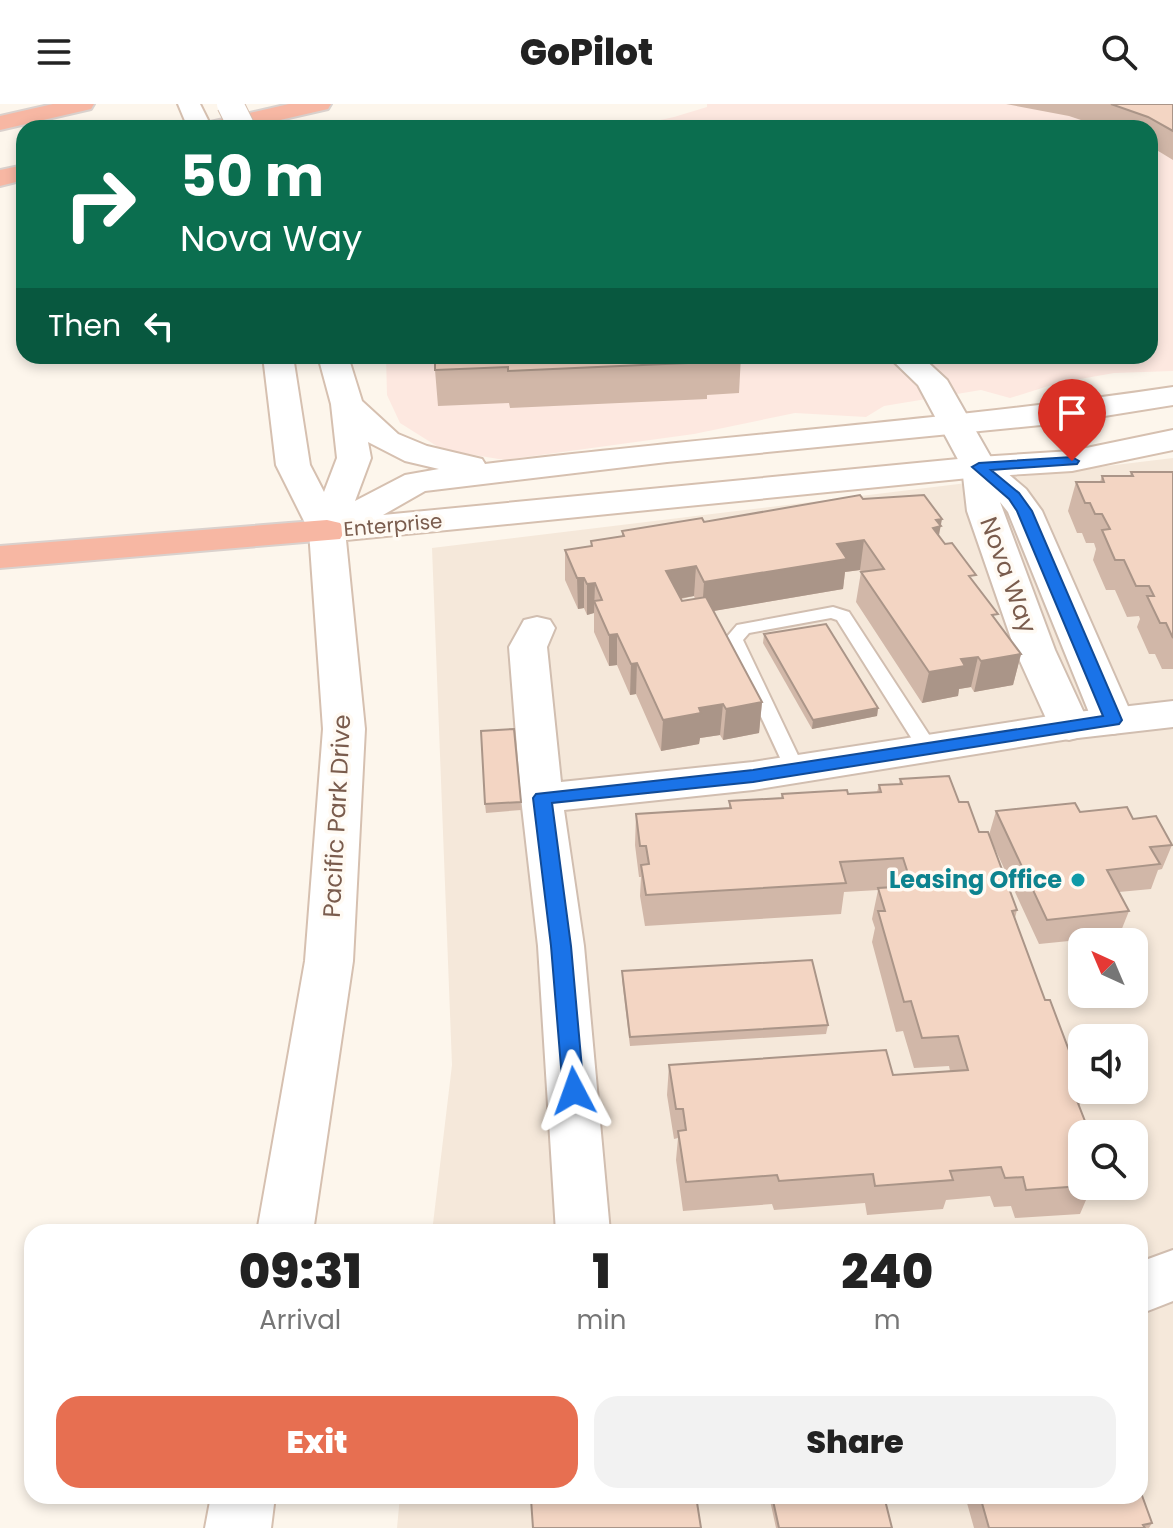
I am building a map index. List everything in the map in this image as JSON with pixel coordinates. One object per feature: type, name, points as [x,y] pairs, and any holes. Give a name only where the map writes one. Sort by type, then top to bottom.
[{"type":"highway","points":[[0,113],[40,104]]},
{"type":"highway","points":[[0,123],[83,104]]},
{"type":"highway","points":[[249,120],[320,104]]},
{"type":"highway","points":[[0,557],[327,531]]},
{"type":"main road","points":[[279,364],[293,465],[327,531]]},
{"type":"main road","name":"Pacific Park Drive","points":[[286,1224],[329,961],[344,729],[327,531],[354,458],[347,404],[335,364]]},
{"type":"main road","points":[[912,364],[931,380],[979,467]]},
{"type":"main road","name":"Enterprise","points":[[327,531],[417,482],[957,424],[1173,396]]},
{"type":"main road","points":[[347,404],[386,441],[417,454],[496,472]]},
{"type":"main road","name":"Enterprise","points":[[327,531],[979,467],[1072,461],[1173,440]]},
{"type":"main road","name":"Nova Way","points":[[979,467],[1014,496],[1025,511],[1113,720]]},
{"type":"main road","name":"Nova Way","points":[[979,467],[984,511],[1035,650],[1069,726]]},
{"type":"main road","points":[[238,1528],[242,1504]]},
{"type":"street","points":[[537,628],[528,647],[562,960],[582,1224]]},
{"type":"street","points":[[542,798],[795,770],[1069,726],[1173,714]]},
{"type":"street","points":[[1148,1285],[1173,1275]]},
{"type":"lane","points":[[795,770],[734,639],[743,629],[833,612],[843,616],[929,750]]},
{"type":"shaded area","points":[[707,104],[1173,104],[1173,371],[1114,373],[1058,383],[1010,398],[981,390],[884,406],[866,417],[795,413],[694,434],[505,460],[443,450],[400,423],[387,395],[386,364],[1158,364],[1158,120],[661,120],[707,107]]},
{"type":"shaded area","points":[[1173,458],[1173,1528],[397,1528],[399,1504],[1148,1504],[1148,1224],[433,1224],[452,1065],[432,548]]},
{"type":"building","points":[[1111,104],[1173,104],[1173,131],[1148,117]]},
{"type":"building","points":[[435,364],[664,364],[508,371],[508,367],[435,370]]},
{"type":"building","points":[[1131,472],[1173,472],[1173,638],[1166,623],[1160,623],[1147,596],[1154,596],[1149,586],[1136,586],[1124,560],[1115,560],[1102,530],[1110,529],[1102,514],[1095,514],[1090,503],[1085,503],[1076,482],[1104,482],[1102,476],[1133,476]]},
{"type":"building","points":[[860,495],[863,499],[924,495],[942,519],[936,520],[941,526],[933,528],[945,544],[952,543],[976,575],[969,576],[998,614],[992,615],[1021,654],[981,661],[978,657],[961,659],[965,666],[929,672],[861,572],[884,569],[864,540],[837,544],[847,559],[704,582],[696,566],[666,571],[682,601],[706,597],[762,702],[726,709],[723,704],[699,708],[701,713],[663,720],[637,663],[631,664],[617,634],[609,635],[594,601],[602,600],[595,583],[587,584],[584,578],[577,578],[565,550],[592,546],[591,541],[624,536],[622,531],[702,518],[704,522]]},
{"type":"building","points":[[826,624],[878,708],[813,720],[764,634]]},
{"type":"building","points":[[514,729],[521,802],[485,804],[481,731]]},
{"type":"building","points":[[949,776],[959,802],[968,802],[979,832],[988,832],[1017,910],[1012,911],[1045,1000],[1050,1000],[1068,1048],[1068,1104],[1078,1104],[1085,1120],[1068,1120],[1068,1187],[1026,1190],[1023,1177],[1005,1178],[1001,1167],[950,1171],[953,1180],[875,1186],[873,1174],[779,1181],[777,1175],[686,1182],[678,1131],[686,1130],[683,1109],[676,1109],[669,1065],[886,1050],[893,1075],[968,1070],[958,1036],[922,1038],[911,1001],[904,1002],[878,911],[885,911],[878,888],[912,886],[903,858],[840,862],[846,883],[646,895],[641,865],[649,864],[646,846],[640,846],[636,814],[731,808],[729,801],[783,798],[782,794],[847,790],[848,794],[881,792],[879,785],[902,784],[900,779]]},
{"type":"building","name":"Leasing Office","points":[[1075,803],[1080,812],[1127,807],[1133,819],[1156,816],[1172,845],[1150,847],[1160,864],[1107,870],[1129,911],[1047,920],[996,811]]},
{"type":"building","points":[[812,960],[828,1025],[630,1037],[622,971]]},
{"type":"building","points":[[531,1504],[697,1504],[701,1528],[533,1528]]},
{"type":"building","points":[[774,1504],[886,1504],[892,1528],[779,1528]]},
{"type":"building","points":[[982,1504],[1145,1504],[1152,1523],[1143,1525],[1145,1528],[989,1528]]},
{"type":"place","name":"Leasing Office","points":[[1078,880]]},
{"type":"route","points":[[574,1091],[561,946],[542,798],[753,776],[1113,720],[1025,511],[1014,496],[979,467],[1072,461]]}]
